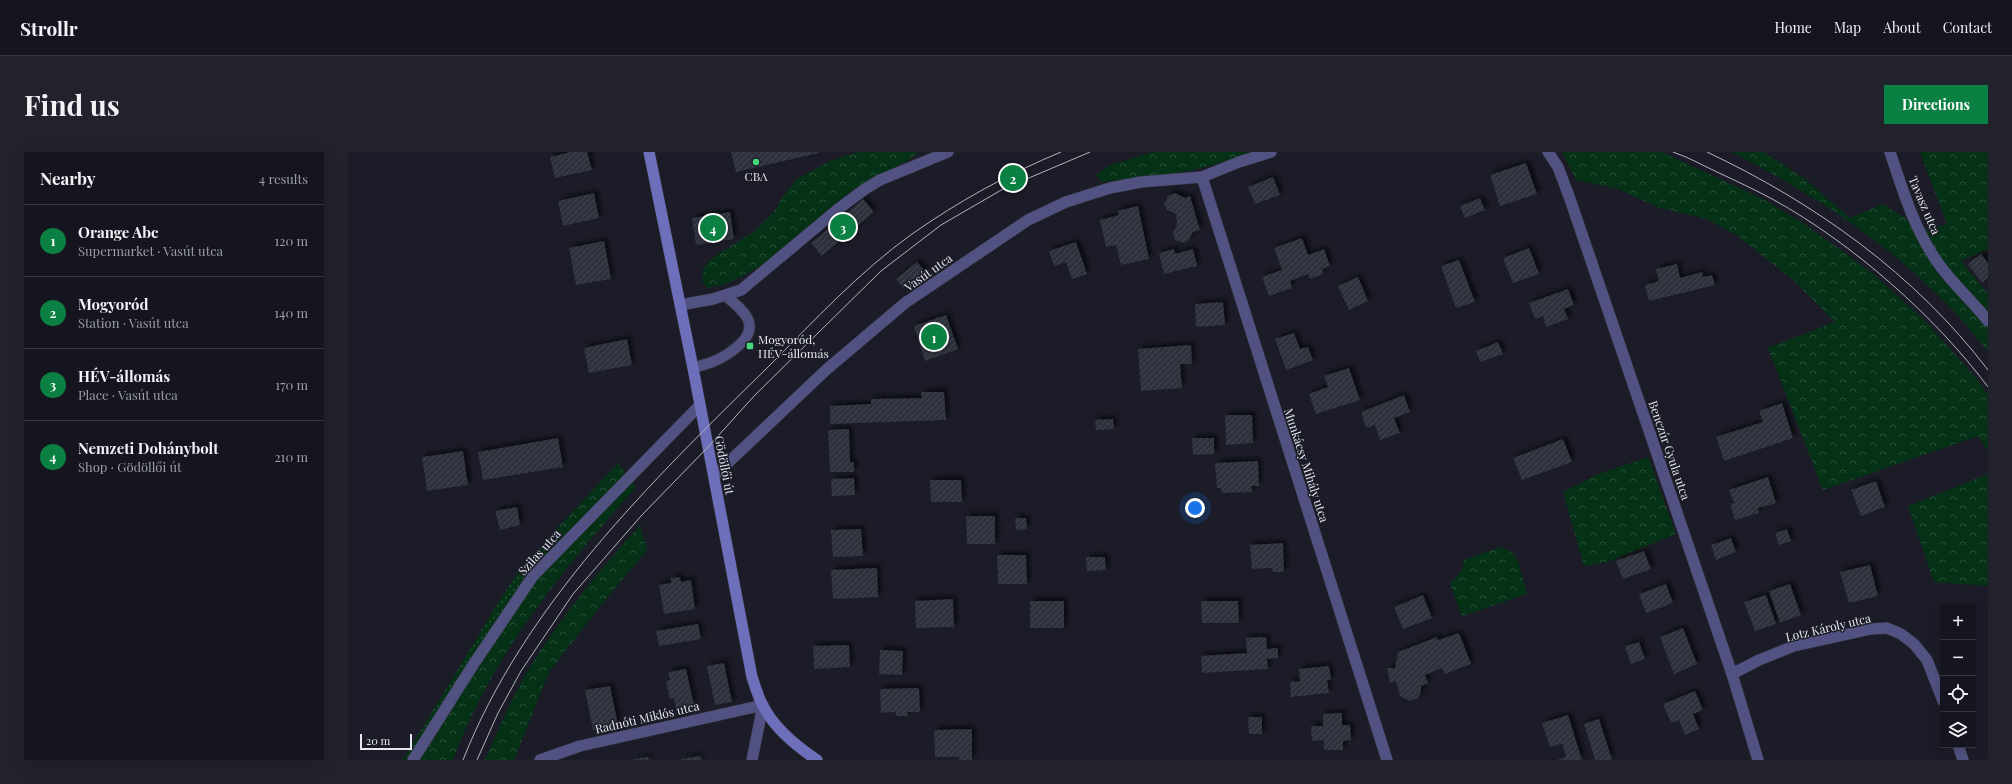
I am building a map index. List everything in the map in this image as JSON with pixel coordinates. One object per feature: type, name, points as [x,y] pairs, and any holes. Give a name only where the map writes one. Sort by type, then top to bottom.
[{"type":"main road","name":"Gödöllői út","points":[[649,152],[693,368],[752,677],[762,705],[781,730],[802,750],[817,760]]},
{"type":"street","points":[[680,306],[726,296],[741,290],[837,210],[865,189],[880,180],[948,152]]},
{"type":"street","points":[[1202,177],[1239,162],[1271,152]]},
{"type":"street","name":"Benczúr Gyula utca","points":[[1548,152],[1558,168],[1570,199],[1732,674],[1758,760]]},
{"type":"street","name":"Tavasz utca","points":[[1890,152],[1915,223],[1934,257],[1951,280],[1988,320]]},
{"type":"street","name":"Vasút utca","points":[[714,476],[826,370],[905,303],[1028,220],[1066,202],[1110,188],[1141,182],[1202,177]]},
{"type":"street","name":"Munkácsy Mihály utca","points":[[1202,177],[1387,760]]},
{"type":"street","name":"Szilas utca","points":[[413,760],[473,665],[533,576],[700,405]]},
{"type":"street","name":"Lotz Károly utca","points":[[1732,674],[1759,660],[1794,646],[1871,629],[1887,628],[1901,634],[1914,644],[1927,660],[1940,692]]},
{"type":"street","points":[[752,760],[762,705]]},
{"type":"street","name":"Radnóti Miklós utca","points":[[540,760],[580,746],[762,705]]},
{"type":"street","points":[[1959,748],[1963,760]]},
{"type":"lane","points":[[693,368],[722,359],[748,338],[750,330],[747,318],[740,307],[726,296]]},
{"type":"green space","points":[[858,152],[919,152],[909,160],[855,188],[830,208],[778,256],[743,276],[725,284],[707,288],[702,281],[703,269],[711,259],[756,230],[776,209],[784,195],[797,179],[830,161]]},
{"type":"green space","points":[[1153,152],[1258,152],[1193,170],[1159,176],[1102,182],[1096,175],[1110,165]]},
{"type":"green space","points":[[1562,152],[1662,152],[1763,199],[1806,225],[1872,273],[1901,299],[1925,321],[1976,378],[1988,395],[1988,451],[1978,436],[1823,490],[1768,348],[1835,322],[1791,278],[1735,234],[1707,219],[1657,207],[1618,189],[1576,180]]},
{"type":"green space","points":[[1731,152],[1764,152],[1806,180],[1850,218],[1883,204],[1924,231],[1947,224],[1920,152],[1988,152],[1988,249],[1961,261],[1988,294],[1988,351],[1946,303],[1897,258],[1844,218],[1817,200]]},
{"type":"green space","points":[[1648,457],[1676,534],[1607,562],[1584,566],[1563,492],[1596,475]]},
{"type":"green space","points":[[618,463],[636,487],[608,518],[531,615],[488,684],[469,721],[453,760],[425,760],[439,730],[520,604],[523,565]]},
{"type":"green space","points":[[1988,474],[1988,586],[1934,582],[1908,506]]},
{"type":"green space","points":[[640,525],[647,550],[598,609],[549,672],[514,760],[485,760],[519,687],[544,645],[583,592]]},
{"type":"green space","points":[[1500,547],[1512,552],[1518,561],[1527,594],[1462,616],[1450,583],[1462,571],[1464,560]]},
{"type":"green space","points":[[523,565],[520,604],[439,730],[425,760],[403,760],[501,598]]},
{"type":"building","points":[[571,152],[587,152],[592,170],[555,178],[550,157]]},
{"type":"building","name":"CBA","points":[[731,152],[819,152],[819,153],[736,172]]},
{"type":"building","points":[[1526,163],[1537,194],[1500,206],[1490,175]]},
{"type":"building","points":[[1273,177],[1280,195],[1255,204],[1248,187]]},
{"type":"building","points":[[594,193],[599,218],[563,226],[558,201]]},
{"type":"building","points":[[1175,193],[1185,198],[1190,196],[1200,230],[1193,232],[1189,240],[1184,243],[1175,240],[1173,233],[1177,224],[1176,214],[1167,210],[1164,204],[1168,196]]},
{"type":"building","points":[[1480,198],[1485,210],[1465,218],[1460,206]]},
{"type":"building","points":[[863,199],[874,212],[822,256],[811,243]]},
{"type":"building","points":[[1138,206],[1149,259],[1121,265],[1116,245],[1106,247],[1100,220],[1119,215],[1117,211]]},
{"type":"building","points":[[730,212],[734,239],[696,245],[692,218]]},
{"type":"building","points":[[1302,238],[1308,255],[1324,249],[1330,266],[1322,269],[1323,274],[1310,279],[1308,274],[1290,281],[1292,288],[1269,296],[1262,277],[1282,270],[1274,248]]},
{"type":"building","points":[[604,241],[611,279],[576,285],[569,248]]},
{"type":"building","points":[[1076,242],[1087,274],[1072,279],[1066,262],[1054,266],[1049,251]]},
{"type":"building","points":[[1529,248],[1539,274],[1513,283],[1503,258]]},
{"type":"building","points":[[1174,249],[1175,254],[1193,249],[1197,266],[1164,274],[1159,253]]},
{"type":"building","points":[[1981,254],[1988,263],[1988,278],[1982,283],[1968,264]]},
{"type":"building","points":[[1459,260],[1475,302],[1456,308],[1441,266]]},
{"type":"building","points":[[917,262],[925,271],[903,288],[896,279]]},
{"type":"building","points":[[1677,264],[1680,278],[1702,272],[1703,277],[1712,275],[1715,285],[1649,301],[1645,285],[1659,281],[1656,269]]},
{"type":"building","points":[[1358,277],[1368,301],[1349,310],[1338,286]]},
{"type":"building","points":[[1568,289],[1574,305],[1564,309],[1568,319],[1546,327],[1543,316],[1535,319],[1529,303]]},
{"type":"building","points":[[1223,302],[1225,325],[1196,327],[1195,304]]},
{"type":"building","points":[[946,315],[958,349],[925,361],[914,326]]},
{"type":"building","points":[[1294,333],[1300,349],[1308,347],[1313,360],[1286,370],[1275,339]]},
{"type":"building","points":[[627,339],[632,365],[589,373],[584,348]]},
{"type":"building","points":[[1498,342],[1503,354],[1480,362],[1476,351]]},
{"type":"building","points":[[1191,345],[1192,364],[1180,364],[1182,388],[1141,391],[1138,349]]},
{"type":"building","points":[[1349,368],[1360,400],[1316,414],[1309,394],[1328,387],[1324,376]]},
{"type":"building","points":[[921,392],[944,392],[946,420],[830,424],[830,406],[871,404],[871,399],[922,398]]},
{"type":"building","points":[[1404,395],[1410,412],[1394,418],[1400,433],[1380,440],[1375,425],[1366,428],[1361,412]]},
{"type":"building","points":[[1782,403],[1793,438],[1724,461],[1716,437],[1763,422],[1759,411]]},
{"type":"building","points":[[1225,415],[1252,415],[1253,443],[1226,445]]},
{"type":"building","points":[[1113,419],[1114,429],[1096,430],[1095,420]]},
{"type":"building","points":[[849,429],[850,462],[854,462],[854,472],[830,472],[828,430]]},
{"type":"building","points":[[558,438],[563,467],[483,480],[478,452]]},
{"type":"building","points":[[1192,438],[1214,438],[1214,454],[1193,455]]},
{"type":"building","points":[[1563,439],[1572,462],[1522,480],[1513,458]]},
{"type":"building","points":[[463,451],[468,485],[427,491],[422,457]]},
{"type":"building","points":[[1258,461],[1259,486],[1251,486],[1252,492],[1222,493],[1221,488],[1217,488],[1215,463]]},
{"type":"building","points":[[1768,477],[1776,503],[1758,508],[1759,513],[1735,520],[1730,504],[1734,503],[1729,490]]},
{"type":"building","points":[[854,478],[855,495],[832,496],[831,479]]},
{"type":"building","points":[[930,480],[961,480],[962,502],[931,502]]},
{"type":"building","points":[[1876,481],[1885,507],[1861,516],[1851,490]]},
{"type":"building","points":[[517,507],[520,525],[500,530],[495,511]]},
{"type":"building","points":[[966,516],[995,516],[995,544],[967,544]]},
{"type":"building","points":[[1015,518],[1026,518],[1027,529],[1016,530]]},
{"type":"building","points":[[861,529],[863,556],[833,557],[831,530]]},
{"type":"building","points":[[1787,529],[1791,541],[1779,545],[1775,533]]},
{"type":"building","points":[[1731,538],[1736,552],[1716,560],[1711,545]]},
{"type":"building","points":[[1283,543],[1284,572],[1273,572],[1272,568],[1252,569],[1250,545]]},
{"type":"building","points":[[1644,551],[1651,569],[1623,579],[1616,561]]},
{"type":"building","points":[[997,555],[1026,555],[1027,584],[998,584]]},
{"type":"building","points":[[1086,557],[1105,557],[1106,570],[1087,571]]},
{"type":"building","points":[[1870,565],[1878,596],[1849,603],[1840,572]]},
{"type":"building","points":[[877,568],[878,597],[833,599],[831,570]]},
{"type":"building","points":[[680,577],[681,582],[691,580],[695,609],[664,614],[659,585],[671,583],[671,578]]},
{"type":"building","points":[[1666,584],[1673,603],[1646,613],[1639,594]]},
{"type":"building","points":[[1790,584],[1801,615],[1780,623],[1769,591]]},
{"type":"building","points":[[1423,595],[1432,618],[1403,629],[1394,607]]},
{"type":"building","points":[[1766,595],[1776,624],[1755,631],[1744,602]]},
{"type":"building","points":[[953,599],[954,627],[916,628],[915,601]]},
{"type":"building","points":[[1030,601],[1064,601],[1064,628],[1030,628]]},
{"type":"building","points":[[1201,601],[1238,601],[1239,623],[1202,623]]},
{"type":"building","points":[[698,624],[701,639],[659,646],[656,631]]},
{"type":"building","points":[[1683,628],[1697,664],[1674,674],[1660,637]]},
{"type":"building","points":[[1459,633],[1471,664],[1445,674],[1442,668],[1425,675],[1428,683],[1421,686],[1421,692],[1418,698],[1410,701],[1400,696],[1396,681],[1390,683],[1387,668],[1395,668],[1398,652],[1437,637],[1438,640]]},
{"type":"building","points":[[1266,637],[1267,649],[1278,648],[1278,658],[1267,659],[1268,669],[1202,673],[1201,656],[1247,653],[1246,638]]},
{"type":"building","points":[[1639,642],[1645,659],[1631,664],[1625,646]]},
{"type":"building","points":[[849,645],[850,667],[814,669],[813,646]]},
{"type":"building","points":[[880,650],[903,651],[902,675],[879,674]]},
{"type":"building","points":[[724,663],[732,702],[715,705],[707,666]]},
{"type":"building","points":[[1329,666],[1331,680],[1327,680],[1329,693],[1291,697],[1290,682],[1300,681],[1299,669]]},
{"type":"building","points":[[686,669],[694,705],[676,709],[674,698],[670,699],[666,681],[670,680],[668,672]]},
{"type":"building","points":[[610,686],[618,725],[593,730],[585,690]]},
{"type":"building","points":[[919,688],[920,712],[907,712],[908,716],[896,716],[896,712],[881,713],[880,689]]},
{"type":"building","points":[[1695,691],[1703,710],[1693,714],[1699,729],[1685,735],[1679,720],[1671,723],[1663,704]]},
{"type":"building","points":[[1342,713],[1342,725],[1350,725],[1351,740],[1343,741],[1343,750],[1324,750],[1324,740],[1312,741],[1311,726],[1323,726],[1323,714]]},
{"type":"building","points":[[1568,715],[1582,760],[1557,760],[1566,757],[1562,744],[1550,747],[1542,723]]},
{"type":"building","points":[[1248,717],[1262,717],[1262,734],[1249,734]]},
{"type":"building","points":[[1599,719],[1612,760],[1595,760],[1584,724]]},
{"type":"building","points":[[972,729],[972,760],[959,760],[959,757],[935,757],[934,730]]},
{"type":"building","points":[[700,756],[701,760],[681,760],[681,759]]},
{"type":"building","points":[[648,757],[649,760],[634,760],[634,759]]},
{"type":"tram line","points":[[463,760],[489,703],[520,649],[555,598],[594,548],[680,455],[837,298],[892,249],[912,234],[966,199],[1022,169],[1061,152]]},
{"type":"tram line","points":[[477,760],[498,713],[521,671],[573,594],[641,516],[708,447],[755,395],[881,271],[941,225],[1003,189],[1090,152]]},
{"type":"tram line","points":[[1673,152],[1767,196],[1833,237],[1862,259],[1918,308],[1967,360],[1988,387]]},
{"type":"tram line","points":[[1707,152],[1786,194],[1861,244],[1895,272],[1928,303],[1959,335],[1988,370]]},
{"type":"place","name":"CBA","points":[[756,162]]},
{"type":"place","name":"Mogyoród","points":[[1013,178]]},
{"type":"place","name":"HÉV-állomás","points":[[843,227]]},
{"type":"place","name":"Nemzeti Dohánybolt","points":[[713,228]]},
{"type":"place","name":"Orange Abc","points":[[934,337]]},
{"type":"place","name":"Mogyoród, HÉV-állomás","points":[[750,346]]}]
